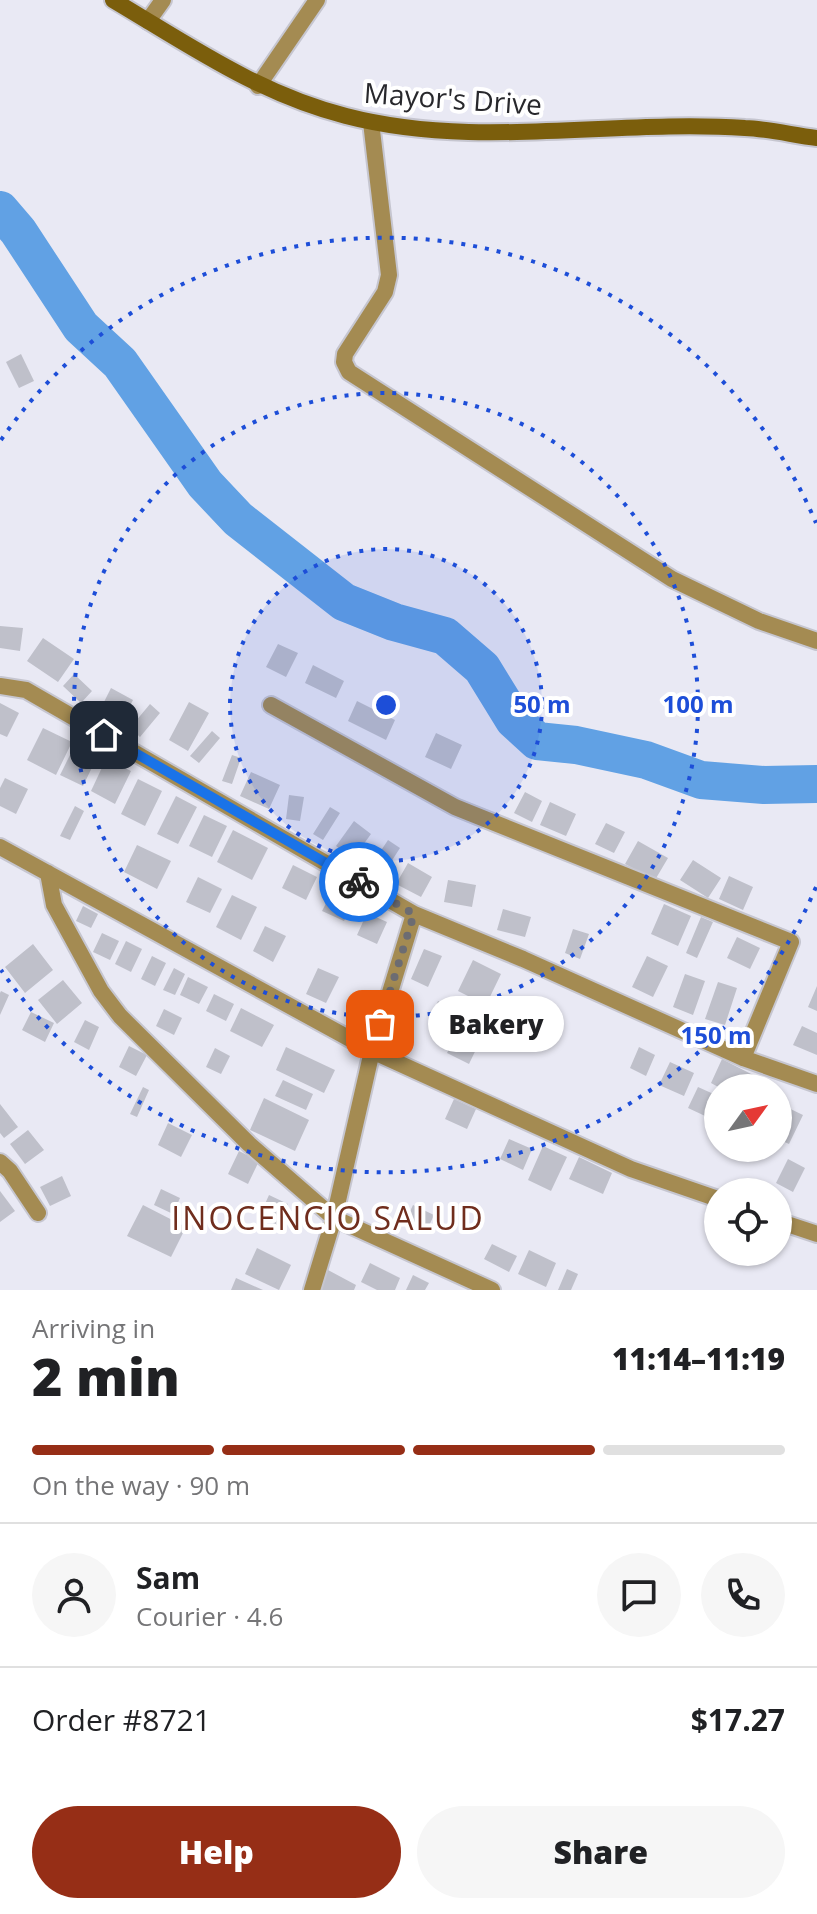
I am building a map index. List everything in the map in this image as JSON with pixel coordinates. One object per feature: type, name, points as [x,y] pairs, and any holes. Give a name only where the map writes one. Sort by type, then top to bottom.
[{"type":"street","name":"Mayor's Drive","points":[[113,0],[258,86],[309,105],[371,122],[502,133],[746,128],[817,138]]},
{"type":"street","points":[[148,21],[163,0]]},
{"type":"street","points":[[258,86],[317,0]]},
{"type":"street","points":[[371,122],[389,275],[385,292],[345,354],[344,362],[349,372],[672,579],[759,621],[817,641]]},
{"type":"street","points":[[0,686],[26,690],[414,914],[523,959],[743,1058],[817,1084]]},
{"type":"street","points":[[271,705],[455,807],[791,942],[743,1058]]},
{"type":"street","points":[[0,847],[372,1051],[631,1169],[704,1194]]},
{"type":"street","points":[[48,873],[54,905],[101,991],[120,1016],[249,1144],[334,1218],[492,1290]]},
{"type":"street","points":[[312,1290],[334,1218],[372,1051],[414,914]]},
{"type":"street","points":[[0,1162],[10,1171],[38,1213]]},
{"type":"street","points":[[792,1226],[817,1234]]},
{"type":"building","points":[[21,354],[34,381],[19,388],[6,362]]},
{"type":"building","points":[[0,626],[23,628],[20,651],[0,648]]},
{"type":"building","points":[[43,638],[74,659],[58,682],[27,661]]},
{"type":"building","points":[[278,644],[298,653],[286,677],[266,667]]},
{"type":"building","points":[[313,665],[344,681],[336,698],[305,683]]},
{"type":"building","points":[[74,674],[92,691],[81,703],[63,686]]},
{"type":"building","points":[[111,688],[133,700],[122,721],[100,710]]},
{"type":"building","points":[[357,701],[395,720],[386,740],[348,721]]},
{"type":"building","points":[[189,702],[209,713],[188,751],[169,740]]},
{"type":"building","points":[[0,703],[19,713],[7,737],[0,734]]},
{"type":"building","points":[[150,704],[160,713],[140,737],[130,728]]},
{"type":"building","points":[[43,728],[72,742],[56,775],[27,760]]},
{"type":"building","points":[[212,731],[220,738],[199,763],[190,756]]},
{"type":"building","points":[[436,733],[462,745],[451,769],[425,757]]},
{"type":"building","points":[[77,741],[99,753],[83,786],[60,775]]},
{"type":"building","points":[[232,755],[241,758],[232,784],[222,781]]},
{"type":"building","points":[[106,759],[131,771],[115,804],[91,791]]},
{"type":"building","points":[[251,772],[280,785],[269,809],[240,796]]},
{"type":"building","points":[[5,778],[28,789],[16,814],[0,806],[0,788]]},
{"type":"building","points":[[138,779],[162,791],[145,826],[121,814]]},
{"type":"building","points":[[525,792],[542,801],[532,822],[514,813]]},
{"type":"building","points":[[289,795],[304,797],[300,821],[286,819]]},
{"type":"building","points":[[176,796],[197,807],[178,844],[157,834]]},
{"type":"building","points":[[550,802],[576,814],[566,836],[540,825]]},
{"type":"building","points":[[75,806],[84,811],[70,840],[60,836]]},
{"type":"building","points":[[330,807],[340,813],[323,840],[313,834]]},
{"type":"building","points":[[204,815],[227,826],[212,857],[189,846]]},
{"type":"building","points":[[354,821],[371,834],[353,859],[336,846]]},
{"type":"building","points":[[606,823],[625,832],[614,853],[595,844]]},
{"type":"building","points":[[233,830],[268,848],[252,880],[217,862]]},
{"type":"building","points":[[388,840],[400,848],[382,876],[370,867]]},
{"type":"building","points":[[638,841],[668,858],[655,880],[625,864]]},
{"type":"building","points":[[137,845],[171,861],[157,889],[124,872]]},
{"type":"building","points":[[693,860],[721,878],[708,898],[680,880]]},
{"type":"building","points":[[408,863],[432,877],[421,897],[396,884]]},
{"type":"building","points":[[293,865],[317,877],[306,900],[282,888]]},
{"type":"building","points":[[729,876],[753,887],[743,910],[719,899]]},
{"type":"building","points":[[198,877],[222,889],[210,913],[186,902]]},
{"type":"building","points":[[448,880],[476,885],[472,907],[444,902]]},
{"type":"building","points":[[333,890],[354,901],[344,921],[322,911]]},
{"type":"building","points":[[232,895],[257,907],[241,940],[216,927]]},
{"type":"building","points":[[664,904],[691,916],[678,946],[651,934]]},
{"type":"building","points":[[83,906],[98,914],[91,928],[76,921]]},
{"type":"building","points":[[503,909],[531,917],[525,937],[497,930]]},
{"type":"building","points":[[367,913],[387,922],[377,944],[357,935]]},
{"type":"building","points":[[701,917],[713,922],[697,958],[686,953]]},
{"type":"building","points":[[265,926],[286,936],[273,962],[253,951]]},
{"type":"building","points":[[573,929],[589,934],[580,959],[565,953]]},
{"type":"building","points":[[102,933],[119,941],[110,960],[93,952]]},
{"type":"building","points":[[737,937],[760,948],[750,969],[727,958]]},
{"type":"building","points":[[126,941],[142,949],[131,972],[115,964]]},
{"type":"building","points":[[33,944],[53,970],[25,993],[5,967]]},
{"type":"building","points":[[424,949],[442,956],[428,987],[411,979]]},
{"type":"building","points":[[152,956],[166,963],[155,986],[141,979]]},
{"type":"building","points":[[647,956],[668,966],[653,997],[632,987]]},
{"type":"building","points":[[473,960],[501,974],[486,1005],[458,991]]},
{"type":"building","points":[[174,968],[185,974],[175,995],[163,990]]},
{"type":"building","points":[[318,968],[339,977],[326,1003],[306,994]]},
{"type":"building","points":[[685,974],[705,981],[693,1015],[673,1007]]},
{"type":"building","points":[[188,977],[208,987],[199,1004],[180,995]]},
{"type":"building","points":[[63,980],[82,1003],[57,1024],[38,1000]]},
{"type":"building","points":[[718,982],[737,988],[725,1025],[705,1019]]},
{"type":"building","points":[[817,986],[817,1011],[808,1007]]},
{"type":"building","points":[[0,993],[9,995],[0,1015]]},
{"type":"building","points":[[214,994],[234,1004],[226,1021],[206,1011]]},
{"type":"building","points":[[438,1001],[459,1011],[450,1029],[430,1020]]},
{"type":"building","points":[[241,1008],[274,1025],[262,1047],[230,1031]]},
{"type":"building","points":[[164,1009],[182,1018],[174,1035],[156,1026]]},
{"type":"building","points":[[31,1012],[54,1023],[45,1042],[22,1030]]},
{"type":"building","points":[[85,1020],[99,1027],[89,1050],[74,1042]]},
{"type":"building","points":[[461,1024],[483,1035],[469,1064],[447,1053]]},
{"type":"building","points":[[802,1026],[817,1033],[817,1055],[793,1045]]},
{"type":"building","points":[[129,1046],[147,1055],[136,1076],[119,1067]]},
{"type":"building","points":[[286,1047],[335,1070],[324,1093],[276,1070]]},
{"type":"building","points":[[639,1047],[655,1055],[646,1076],[630,1068]]},
{"type":"building","points":[[215,1048],[230,1056],[221,1074],[206,1067]]},
{"type":"building","points":[[722,1059],[751,1074],[715,1074]]},
{"type":"building","points":[[670,1062],[694,1073],[684,1096],[659,1085]]},
{"type":"building","points":[[283,1080],[313,1094],[306,1110],[275,1096]]},
{"type":"building","points":[[143,1087],[149,1090],[137,1117],[130,1114]]},
{"type":"building","points":[[698,1087],[704,1090],[704,1115],[688,1108]]},
{"type":"building","points":[[264,1098],[309,1120],[295,1151],[250,1130]]},
{"type":"building","points":[[454,1099],[476,1109],[467,1129],[445,1119]]},
{"type":"building","points":[[0,1104],[18,1127],[4,1138],[0,1133]]},
{"type":"building","points":[[792,1110],[803,1115],[792,1138]]},
{"type":"building","points":[[168,1123],[192,1135],[181,1157],[158,1145]]},
{"type":"building","points":[[28,1130],[44,1150],[25,1164],[10,1144]]},
{"type":"building","points":[[509,1139],[532,1149],[523,1170],[500,1159]]},
{"type":"building","points":[[543,1146],[567,1157],[551,1191],[528,1180]]},
{"type":"building","points":[[239,1151],[259,1161],[248,1184],[228,1174]]},
{"type":"building","points":[[579,1157],[612,1173],[603,1194],[569,1179]]},
{"type":"building","points":[[792,1161],[805,1168],[793,1192],[792,1178],[778,1178],[786,1162]]},
{"type":"building","points":[[62,1176],[71,1196],[50,1206],[40,1187]]},
{"type":"building","points":[[161,1189],[180,1198],[173,1214],[154,1205]]},
{"type":"building","points":[[0,1191],[15,1211],[0,1222]]},
{"type":"building","points":[[269,1195],[288,1204],[279,1226],[259,1217]]},
{"type":"building","points":[[143,1205],[186,1227],[171,1257],[127,1236]]},
{"type":"building","points":[[413,1205],[434,1215],[427,1230],[406,1220]]},
{"type":"building","points":[[492,1244],[517,1256],[509,1272],[484,1259]]},
{"type":"building","points":[[257,1248],[291,1265],[279,1290],[245,1274]]},
{"type":"building","points":[[529,1250],[556,1263],[546,1287],[518,1274]]},
{"type":"building","points":[[370,1263],[400,1278],[395,1290],[377,1290],[361,1282]]},
{"type":"building","points":[[567,1269],[578,1274],[571,1290],[558,1290]]},
{"type":"building","points":[[328,1270],[356,1285],[354,1290],[318,1290]]},
{"type":"building","points":[[413,1275],[429,1283],[425,1290],[406,1290]]},
{"type":"building","points":[[236,1278],[263,1290],[231,1290]]},
{"type":"waterway","points":[[0,210],[18,231],[81,327],[120,363],[205,484],[238,519],[344,602],[394,622],[445,636],[482,668],[514,720],[537,741],[576,745],[646,760],[701,780],[764,785],[817,784]]},
{"type":"way so far","points":[[359,882],[414,914],[380,1024]]},
{"type":"place","name":"Bakery","points":[[380,1024]]},
{"type":"district","name":"INOCENCIO SALUD","points":[[328,1217]]},
{"type":"route","points":[[104,735],[359,882]]}]
